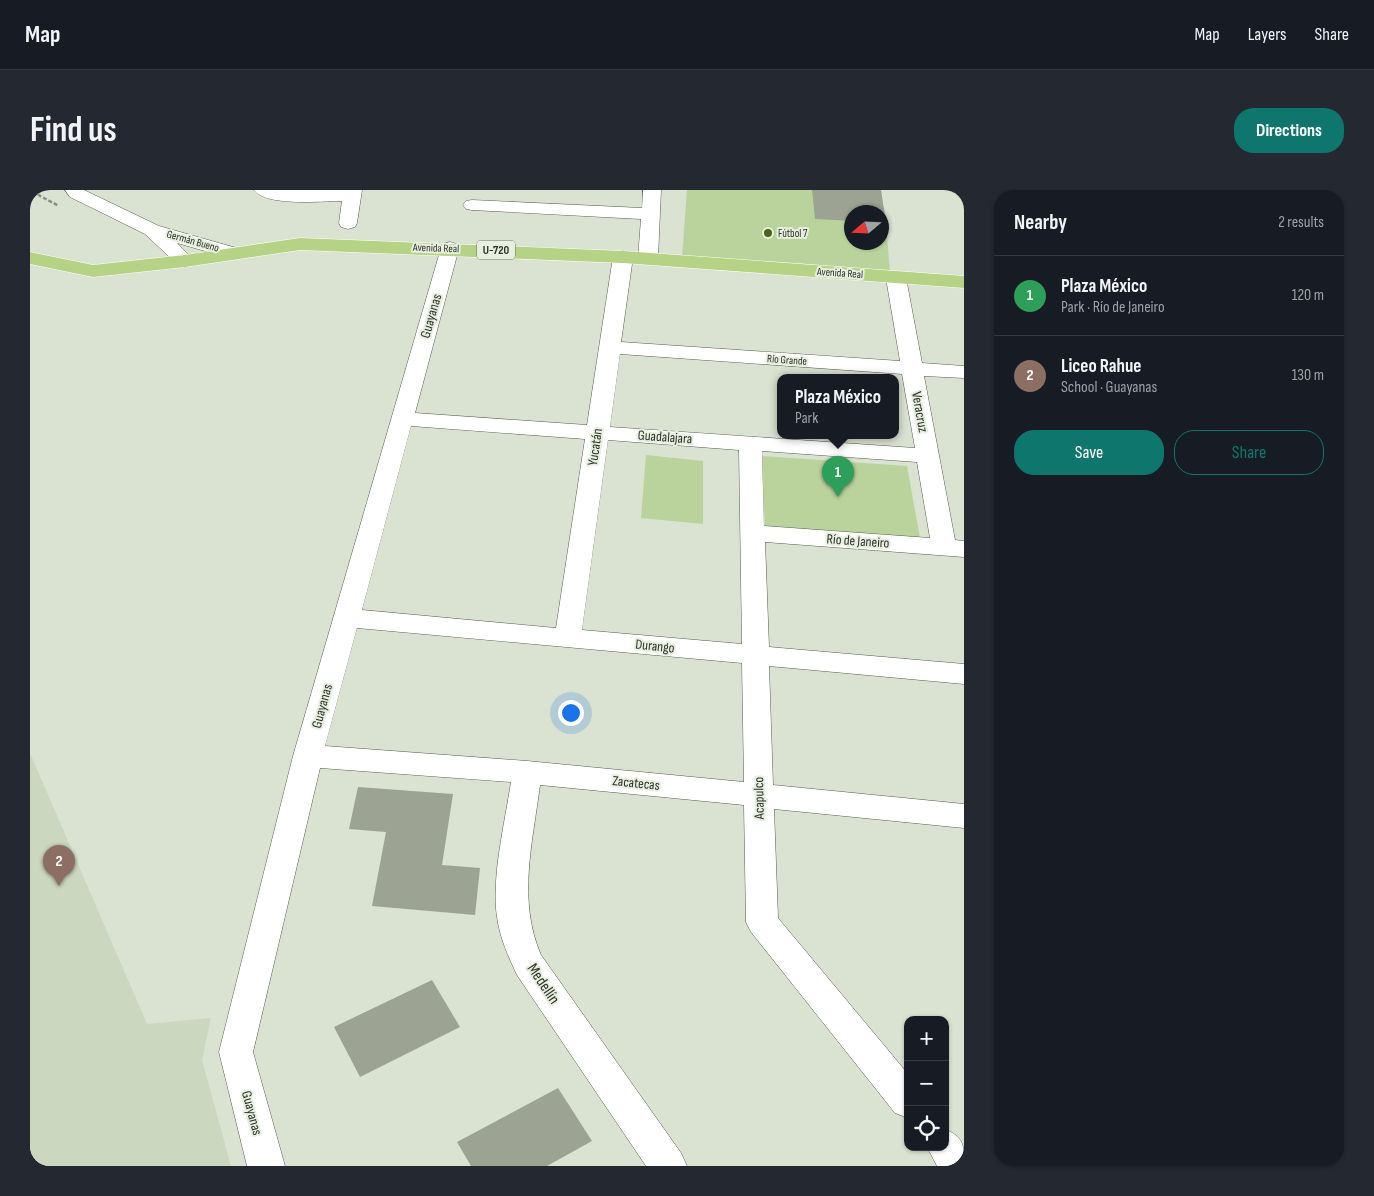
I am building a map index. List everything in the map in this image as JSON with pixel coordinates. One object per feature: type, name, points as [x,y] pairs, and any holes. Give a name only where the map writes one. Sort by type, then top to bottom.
[{"type":"main road","name":"Avenida Real","points":[[30,258],[94,271],[185,261],[300,244],[450,248],[623,256],[964,282]]},
{"type":"street","name":"Germán Bueno","points":[[74,190],[76,193],[152,230],[233,253]]},
{"type":"street","points":[[263,190],[279,196],[353,193],[348,223]]},
{"type":"street","points":[[648,258],[652,190]]},
{"type":"street","points":[[472,204],[651,214]]},
{"type":"street","name":"Germán Bueno","points":[[152,230],[185,261]]},
{"type":"street","name":"Guayanas","points":[[266,1166],[236,1052],[308,756],[450,248]]},
{"type":"street","name":"Yucatán","points":[[568,638],[623,256]]},
{"type":"street","name":"Veracruz","points":[[896,278],[928,456],[954,548]]},
{"type":"street","name":"Río Grande","points":[[610,347],[964,372]]},
{"type":"street","name":"Guadalajara","points":[[402,419],[928,456]]},
{"type":"street","name":"Acapulco","points":[[750,443],[762,922],[904,1096]]},
{"type":"street","name":"Río de Janeiro","points":[[753,533],[954,548]]},
{"type":"street","name":"Durango","points":[[346,618],[964,674]]},
{"type":"street","name":"Zacatecas","points":[[308,756],[527,772],[964,816]]},
{"type":"street","name":"Medellín","points":[[527,772],[511,898],[513,927],[520,947],[529,965],[668,1166]]},
{"type":"street","points":[[948,1151],[960,1166]]},
{"type":"path","points":[[34,190],[40,196],[62,207]]},
{"type":"shaded area","points":[[30,753],[147,1024],[211,1018],[202,1060],[231,1166],[30,1166]]},
{"type":"green space","name":"Fútbol 7","points":[[687,190],[881,190],[883,205],[844,205],[844,250],[888,250],[890,272],[682,257]]},
{"type":"green space","points":[[646,455],[703,461],[703,524],[641,518]]},
{"type":"green space","points":[[761,456],[907,466],[920,538],[765,528]]},
{"type":"building","points":[[812,190],[881,190],[883,205],[844,205],[844,221],[815,219]]},
{"type":"building","points":[[358,787],[453,794],[442,865],[480,868],[475,915],[372,906],[386,832],[349,829]]},
{"type":"building","points":[[432,980],[460,1027],[360,1077],[334,1027]]},
{"type":"building","points":[[558,1088],[592,1141],[547,1166],[471,1166],[457,1142]]},
{"type":"place","name":"Fútbol 7","points":[[768,233]]},
{"type":"place","name":"Plaza México","points":[[838,497]]},
{"type":"place","name":"Liceo Rahue","points":[[59,886]]}]
